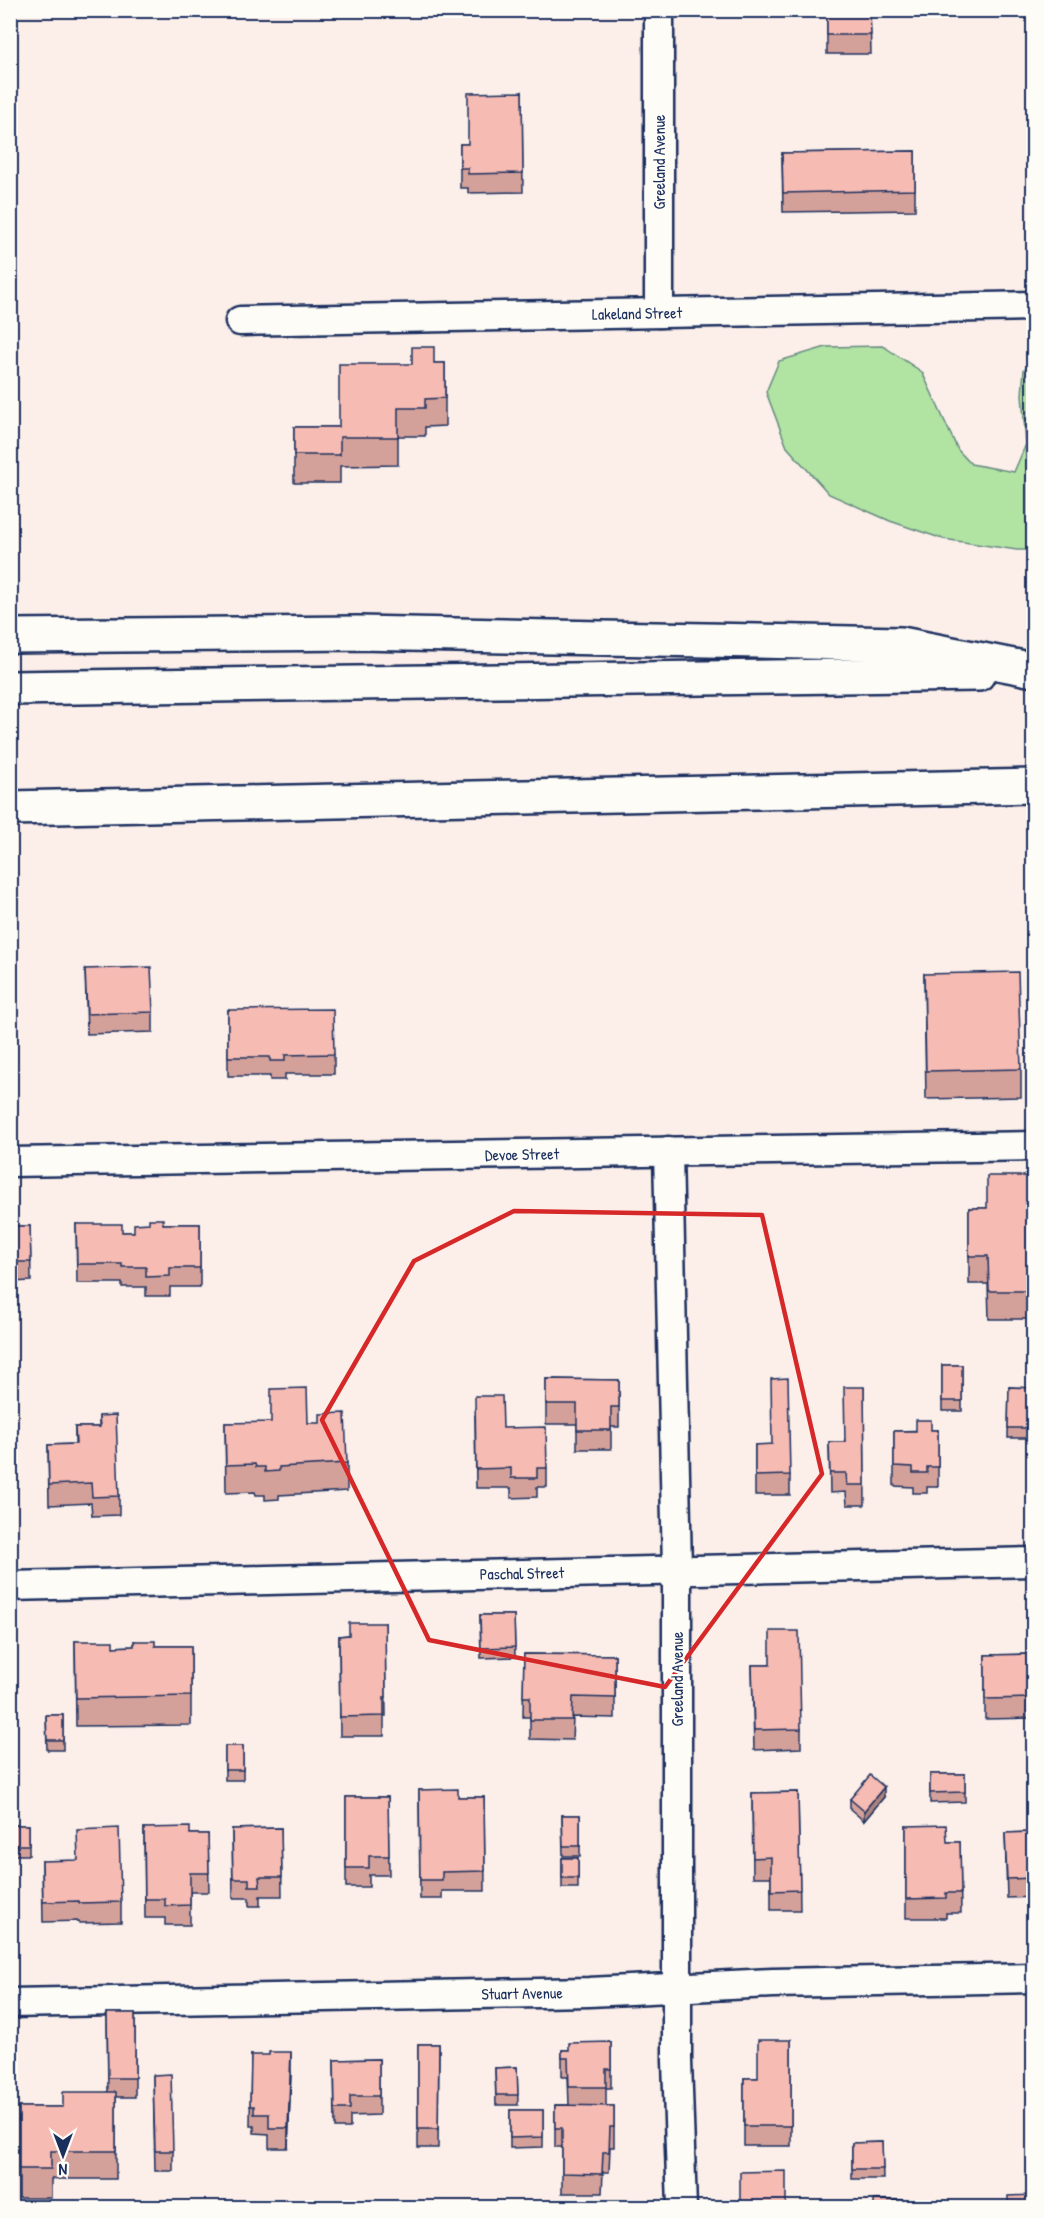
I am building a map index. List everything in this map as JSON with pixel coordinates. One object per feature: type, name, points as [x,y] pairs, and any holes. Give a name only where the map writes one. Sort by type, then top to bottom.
[{"type":"highway","points":[[10,636],[358,633],[901,644],[1034,672]]},
{"type":"highway","points":[[10,688],[1034,672]]},
{"type":"highway","points":[[10,808],[1034,786]]},
{"type":"street","name":"Greeland Avenue","points":[[659,10],[659,313]]},
{"type":"street","name":"Lakeland Street","points":[[240,321],[1034,306]]},
{"type":"street","name":"Devoe Street","points":[[10,1162],[1034,1146]]},
{"type":"street","name":"Greeland Avenue","points":[[668,1151],[677,1569],[677,1987],[681,2208]]},
{"type":"street","name":"Paschal Street","points":[[10,1586],[1034,1562]]},
{"type":"street","name":"Stuart Avenue","points":[[10,2003],[565,1992],[785,1983],[1034,1978]]},
{"type":"highlighted area","points":[[514,1211],[762,1215],[822,1474],[665,1687],[429,1640],[322,1420],[414,1261]]},
{"type":"green space","points":[[883,346],[922,372],[958,450],[971,464],[1014,472],[1026,444],[1022,395],[1024,369],[1033,365],[1033,550],[1017,550],[943,539],[890,521],[829,494],[787,447],[766,392],[779,361],[826,347]]},
{"type":"building","points":[[827,10],[870,10],[871,35],[827,35]]},
{"type":"building","points":[[522,92],[523,173],[468,174],[468,168],[460,168],[460,144],[468,144],[468,93]]},
{"type":"building","points":[[915,151],[915,190],[783,193],[782,153]]},
{"type":"building","points":[[412,347],[434,347],[434,363],[445,363],[445,398],[425,399],[425,408],[398,408],[398,437],[340,437],[340,455],[294,455],[294,427],[339,427],[339,364],[412,364]]},
{"type":"building","points":[[151,967],[153,1012],[87,1014],[85,969]]},
{"type":"building","points":[[1018,972],[1021,1069],[926,1071],[924,974]]},
{"type":"building","points":[[333,1009],[334,1054],[285,1055],[285,1061],[270,1061],[270,1057],[228,1057],[228,1010]]},
{"type":"building","points":[[987,1176],[1034,1176],[1034,1291],[989,1291],[988,1256],[969,1256],[969,1208],[987,1208]]},
{"type":"building","points":[[10,1218],[14,1218],[14,1226],[30,1226],[31,1262],[10,1262]]},
{"type":"building","points":[[149,1219],[163,1219],[163,1224],[200,1224],[200,1268],[170,1268],[170,1276],[146,1277],[146,1267],[122,1267],[122,1264],[77,1264],[76,1224],[122,1224],[122,1232],[134,1232],[134,1224],[149,1223]]},
{"type":"building","points":[[942,1365],[962,1365],[962,1401],[942,1401]]},
{"type":"building","points":[[788,1378],[790,1475],[755,1476],[755,1445],[772,1444],[771,1379]]},
{"type":"building","points":[[546,1379],[619,1380],[619,1407],[611,1407],[611,1430],[577,1430],[577,1404],[546,1404]]},
{"type":"building","points":[[844,1387],[864,1387],[865,1485],[847,1485],[846,1473],[830,1473],[829,1442],[845,1442]]},
{"type":"building","points":[[1009,1387],[1034,1388],[1034,1428],[1008,1428]]},
{"type":"building","points":[[307,1388],[308,1423],[320,1423],[320,1414],[345,1413],[347,1463],[279,1467],[279,1471],[265,1472],[265,1467],[256,1467],[255,1464],[226,1465],[225,1423],[271,1422],[271,1389]]},
{"type":"building","points":[[475,1396],[502,1396],[503,1428],[546,1427],[547,1468],[537,1468],[537,1478],[511,1478],[511,1468],[476,1469]]},
{"type":"building","points":[[116,1415],[119,1496],[92,1497],[91,1483],[49,1485],[48,1445],[76,1444],[75,1427],[100,1427],[99,1416]]},
{"type":"building","points":[[916,1420],[931,1420],[931,1430],[938,1430],[938,1467],[927,1467],[927,1473],[913,1473],[913,1467],[894,1466],[894,1431],[916,1431]]},
{"type":"building","points":[[480,1615],[514,1615],[515,1647],[481,1648]]},
{"type":"building","points":[[349,1623],[385,1623],[384,1716],[340,1717],[339,1636],[349,1635]]},
{"type":"building","points":[[770,1631],[799,1631],[801,1729],[754,1730],[752,1665],[770,1665]]},
{"type":"building","points":[[75,1641],[113,1641],[113,1647],[134,1646],[134,1641],[155,1641],[155,1646],[191,1646],[191,1696],[76,1698]]},
{"type":"building","points":[[524,1654],[615,1655],[615,1698],[573,1697],[572,1720],[530,1720],[530,1697],[523,1697]]},
{"type":"building","points":[[1033,1654],[1034,1698],[985,1699],[985,1655]]},
{"type":"building","points":[[46,1715],[63,1715],[63,1740],[47,1740]]},
{"type":"building","points":[[225,1746],[243,1746],[243,1770],[225,1770]]},
{"type":"building","points":[[930,1774],[965,1774],[965,1792],[930,1793]]},
{"type":"building","points":[[870,1775],[884,1787],[864,1811],[850,1799]]},
{"type":"building","points":[[458,1789],[458,1797],[484,1797],[485,1871],[442,1872],[442,1880],[420,1880],[419,1790]]},
{"type":"building","points":[[798,1792],[800,1890],[771,1891],[771,1857],[753,1858],[752,1793]]},
{"type":"building","points":[[346,1797],[388,1797],[389,1856],[369,1856],[369,1868],[346,1868]]},
{"type":"building","points":[[562,1815],[580,1815],[580,1846],[563,1846]]},
{"type":"building","points":[[10,1825],[29,1825],[29,1845],[10,1845]]},
{"type":"building","points":[[946,1825],[947,1842],[960,1842],[961,1893],[946,1893],[946,1898],[906,1899],[906,1826]]},
{"type":"building","points":[[190,1827],[190,1834],[208,1834],[209,1873],[190,1873],[190,1905],[165,1906],[165,1899],[145,1899],[144,1828]]},
{"type":"building","points":[[119,1828],[121,1902],[43,1902],[42,1861],[78,1860],[77,1830]]},
{"type":"building","points":[[281,1828],[282,1877],[259,1877],[260,1886],[249,1886],[249,1879],[233,1879],[232,1829]]},
{"type":"building","points":[[1034,1832],[1034,1878],[1007,1879],[1005,1833]]},
{"type":"building","points":[[562,1858],[578,1858],[578,1878],[562,1878]]},
{"type":"building","points":[[107,2013],[135,2013],[135,2078],[108,2078]]},
{"type":"building","points":[[758,2040],[791,2040],[791,2126],[744,2126],[744,2078],[758,2078]]},
{"type":"building","points":[[611,2042],[611,2069],[606,2069],[606,2087],[569,2087],[568,2058],[562,2058],[562,2050],[569,2050],[569,2043]]},
{"type":"building","points":[[418,2044],[439,2044],[438,2129],[418,2129]]},
{"type":"building","points":[[269,2052],[291,2052],[288,2128],[269,2128],[269,2114],[254,2114],[254,2106],[250,2106],[251,2055],[269,2055]]},
{"type":"building","points":[[379,2059],[379,2096],[350,2096],[350,2109],[335,2109],[334,2060]]},
{"type":"building","points":[[517,2067],[518,2095],[496,2095],[495,2068]]},
{"type":"building","points":[[171,2074],[173,2151],[155,2151],[153,2075]]},
{"type":"building","points":[[63,2092],[116,2092],[116,2151],[51,2151],[51,2169],[19,2169],[19,2107],[63,2107]]},
{"type":"building","points":[[555,2105],[614,2106],[614,2127],[610,2127],[609,2152],[603,2152],[602,2174],[562,2173],[562,2128],[555,2128]]},
{"type":"building","points":[[510,2110],[543,2110],[543,2137],[510,2138]]},
{"type":"building","points":[[882,2142],[883,2169],[852,2169],[852,2143]]},
{"type":"building","points":[[786,2171],[786,2208],[740,2208],[740,2172]]},
{"type":"building","points":[[1034,2195],[1034,2208],[1008,2208],[1008,2196]]},
{"type":"building","points":[[874,2200],[903,2200],[903,2208],[874,2208]]}]
